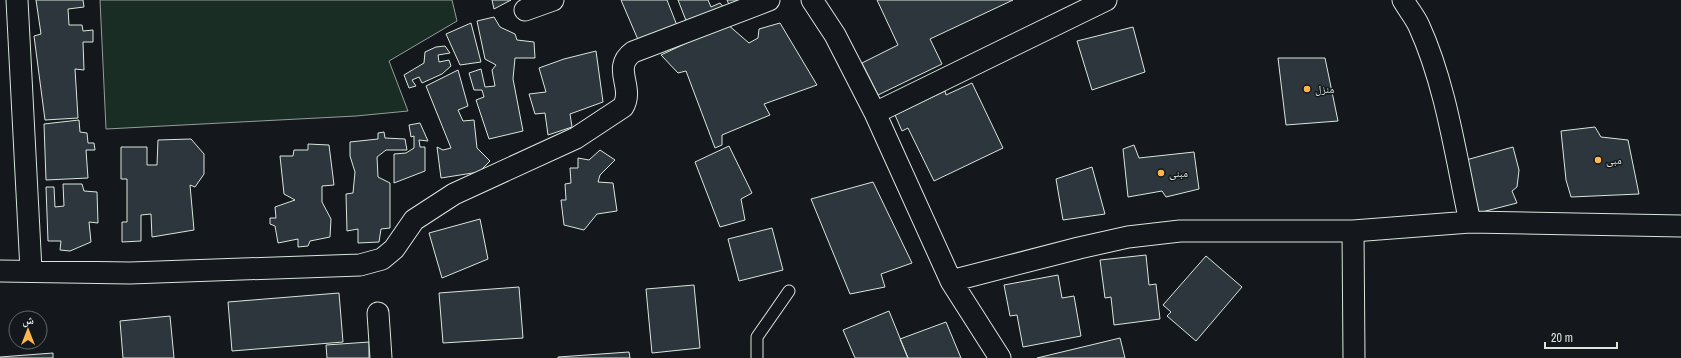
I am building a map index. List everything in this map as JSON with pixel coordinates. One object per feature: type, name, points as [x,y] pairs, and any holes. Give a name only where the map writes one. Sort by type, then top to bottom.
[{"type":"street","points":[[17,0],[31,270]]},
{"type":"street","points":[[525,10],[553,0]]},
{"type":"street","points":[[0,271],[31,270],[130,273],[201,272],[360,265],[382,259],[394,248],[414,220],[454,194],[576,138],[623,107],[626,102],[627,95],[623,73],[624,62],[633,52],[769,0]]},
{"type":"street","points":[[812,0],[835,35],[874,113],[951,281],[1000,358]]},
{"type":"street","points":[[874,113],[1106,0]]},
{"type":"street","points":[[1403,0],[1419,25],[1432,58],[1446,110],[1470,222]]},
{"type":"street","points":[[951,281],[1128,237],[1180,232],[1353,231],[1470,222],[1681,229]]},
{"type":"street","points":[[1353,231],[1354,358]]},
{"type":"street","points":[[378,313],[381,358]]},
{"type":"lane","points":[[757,358],[757,337],[789,291]]},
{"type":"green space","points":[[100,0],[452,0],[457,21],[389,61],[408,111],[356,116],[106,129]]},
{"type":"building","points":[[36,0],[83,0],[84,7],[68,9],[69,25],[82,25],[83,31],[93,30],[93,42],[83,42],[84,70],[75,69],[78,118],[45,120],[34,36],[41,34]]},
{"type":"building","points":[[492,0],[511,0],[494,9]]},
{"type":"building","points":[[621,0],[667,0],[678,28],[639,42]]},
{"type":"building","points":[[678,0],[708,0],[711,7],[720,3],[726,10],[687,23]]},
{"type":"building","points":[[727,0],[749,0],[730,7]]},
{"type":"building","points":[[877,0],[1013,0],[930,39],[942,64],[878,95],[862,63],[898,45]]},
{"type":"building","points":[[494,17],[500,27],[515,34],[517,40],[534,42],[535,58],[515,58],[513,79],[523,131],[489,139],[476,100],[484,97],[482,90],[474,90],[469,73],[481,69],[485,87],[495,86],[492,70],[496,65],[485,59],[477,21]]},
{"type":"building","points":[[471,23],[481,62],[460,65],[446,34]]},
{"type":"building","points":[[780,23],[817,85],[764,104],[770,115],[722,135],[722,145],[715,148],[686,71],[678,73],[661,55],[727,24],[749,43],[758,38],[759,29]]},
{"type":"building","points":[[1133,27],[1145,72],[1092,90],[1077,41]]},
{"type":"building","points":[[445,46],[450,53],[438,55],[439,62],[449,60],[451,66],[442,74],[422,83],[419,77],[412,80],[416,86],[409,88],[404,75],[424,63],[425,52],[436,47]]},
{"type":"building","points":[[596,51],[603,102],[570,114],[572,127],[548,135],[545,113],[535,114],[529,94],[546,92],[539,68],[564,59]]},
{"type":"building","name":"منزل","points":[[1278,58],[1325,58],[1338,121],[1286,125]]},
{"type":"building","points":[[458,70],[468,106],[458,110],[463,121],[474,120],[477,148],[490,161],[479,172],[441,178],[437,147],[443,150],[451,148],[426,86]]},
{"type":"building","points":[[972,83],[1003,148],[934,181],[908,128],[902,131],[895,115],[945,91],[946,95]]},
{"type":"building","points":[[79,120],[80,132],[87,133],[88,143],[94,143],[95,150],[86,150],[88,178],[46,180],[44,124]]},
{"type":"building","points":[[420,123],[428,141],[419,140],[420,147],[425,147],[425,171],[394,183],[394,154],[406,153],[414,148],[414,136],[411,137],[409,125]]},
{"type":"building","name":"مبى","points":[[1595,127],[1601,137],[1628,140],[1639,194],[1571,197],[1566,180],[1561,131]]},
{"type":"building","points":[[384,132],[385,138],[405,139],[407,150],[386,150],[377,157],[378,177],[390,183],[390,228],[381,229],[379,242],[358,243],[358,229],[347,231],[346,194],[353,193],[355,172],[350,156],[350,142],[378,139],[378,133]]},
{"type":"building","points":[[191,139],[204,154],[204,174],[195,187],[190,185],[194,230],[152,237],[151,214],[141,215],[141,241],[122,242],[122,222],[127,222],[127,179],[121,179],[121,147],[147,147],[147,165],[157,165],[158,140]]},
{"type":"building","points":[[308,144],[329,145],[334,185],[322,186],[322,202],[331,219],[330,237],[310,241],[308,246],[298,247],[298,239],[278,243],[275,226],[270,224],[270,218],[276,218],[275,207],[295,200],[284,194],[280,156],[293,156],[294,150],[308,150]]},
{"type":"building","name":"مبنى","points":[[1134,145],[1139,158],[1194,152],[1199,189],[1166,197],[1162,191],[1128,197],[1123,149]]},
{"type":"building","points":[[729,146],[752,193],[741,199],[745,220],[720,227],[695,162]]},
{"type":"building","points":[[1513,147],[1519,170],[1517,187],[1512,191],[1517,203],[1478,213],[1466,160]]},
{"type":"building","points":[[600,150],[615,160],[600,175],[598,182],[613,183],[617,211],[597,214],[584,230],[564,225],[561,200],[566,200],[565,184],[571,183],[570,168],[578,168],[578,158],[589,160]]},
{"type":"building","points":[[1092,167],[1105,214],[1063,220],[1056,179]]},
{"type":"building","points":[[873,182],[912,263],[881,274],[885,287],[850,294],[811,199]]},
{"type":"building","points":[[63,184],[82,184],[84,191],[97,192],[98,223],[89,222],[91,242],[70,251],[60,250],[61,241],[48,241],[46,187],[54,187],[55,207],[64,206]]},
{"type":"building","points":[[480,219],[488,259],[442,278],[429,233]]},
{"type":"building","points":[[772,228],[783,270],[739,281],[728,239]]},
{"type":"building","points":[[1146,255],[1149,285],[1156,284],[1160,319],[1114,325],[1111,297],[1105,298],[1100,260]]},
{"type":"building","points":[[1206,256],[1242,287],[1196,341],[1167,316],[1171,312],[1163,305]]},
{"type":"building","points":[[1058,275],[1062,298],[1074,296],[1081,336],[1023,347],[1017,315],[1010,316],[1004,285]]},
{"type":"building","points":[[694,285],[700,348],[652,353],[646,289]]},
{"type":"building","points":[[519,287],[523,338],[443,343],[439,293]]},
{"type":"building","points":[[339,293],[343,342],[232,351],[228,302]]},
{"type":"building","points":[[889,311],[908,358],[855,358],[843,330]]},
{"type":"building","points":[[170,316],[174,358],[123,358],[120,321]]},
{"type":"building","points":[[946,322],[961,358],[908,358],[900,339]]},
{"type":"building","points":[[1120,338],[1125,358],[1037,358]]},
{"type":"building","points":[[369,342],[369,358],[327,358],[326,345]]},
{"type":"building","points":[[629,352],[630,358],[558,358],[558,357]]},
{"type":"building","points":[[53,353],[53,358],[0,358],[0,357]]},
{"type":"place","name":"منزل","points":[[1307,89]]},
{"type":"place","name":"مبى","points":[[1598,160]]},
{"type":"place","name":"مبنى","points":[[1161,173]]}]
